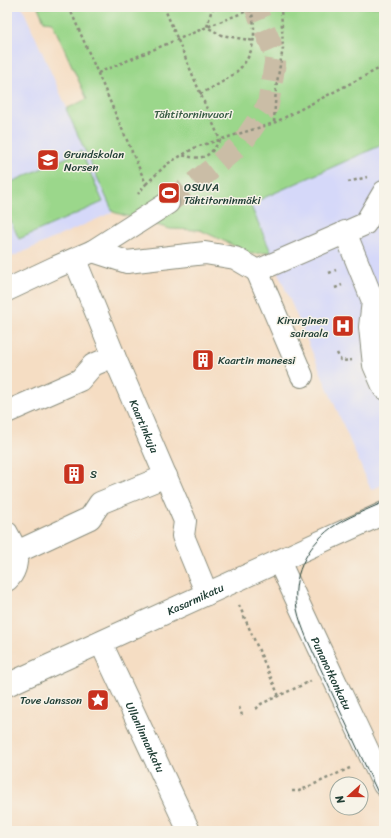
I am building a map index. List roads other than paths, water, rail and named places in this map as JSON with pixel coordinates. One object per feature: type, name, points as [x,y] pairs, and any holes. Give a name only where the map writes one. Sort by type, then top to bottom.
[{"type":"street","points":[[257,271],[365,224],[384,192]]},
{"type":"street","points":[[7,290],[56,267],[84,256],[168,203]]},
{"type":"street","points":[[345,232],[373,301],[370,327],[374,365],[384,388]]},
{"type":"street","points":[[84,256],[127,262],[205,253],[235,258],[257,271],[302,376]]},
{"type":"street","name":"Kaartinkuja","points":[[84,256],[114,356],[185,521],[182,536],[207,594]]},
{"type":"street","points":[[7,412],[80,380],[93,365],[114,356]]},
{"type":"street","points":[[17,552],[90,518],[100,503],[166,476]]},
{"type":"street","name":"Kasarmikatu","points":[[7,686],[384,513]]},
{"type":"street","points":[[7,532],[17,552],[16,564],[13,572],[7,580]]},
{"type":"street","name":"Punanotkonkatu","points":[[279,561],[326,666],[340,690],[384,785]]},
{"type":"street","name":"Ullanlinnankatu","points":[[102,643],[189,831]]},
{"type":"tunnel","points":[[168,203],[213,168],[243,142],[268,105],[276,56],[255,7]]},
{"type":"tram line","points":[[384,502],[344,520],[322,536],[314,544],[302,564],[296,586],[297,609],[307,639],[384,806]]},
{"type":"place","name":"Grundskolan Norsen","points":[[48,160]]},
{"type":"place","name":"OSUVA Tähtitorninmäki","points":[[169,193]]},
{"type":"place","name":"Kirurginen sairaala","points":[[343,326]]},
{"type":"place","name":"Kaartin maneesi","points":[[203,360]]},
{"type":"place","name":"S","points":[[74,474]]},
{"type":"place","name":"Tove Jansson","points":[[98,700]]},
{"type":"park label","name":"Tähtitorninvuori","points":[[193,114]]}]
